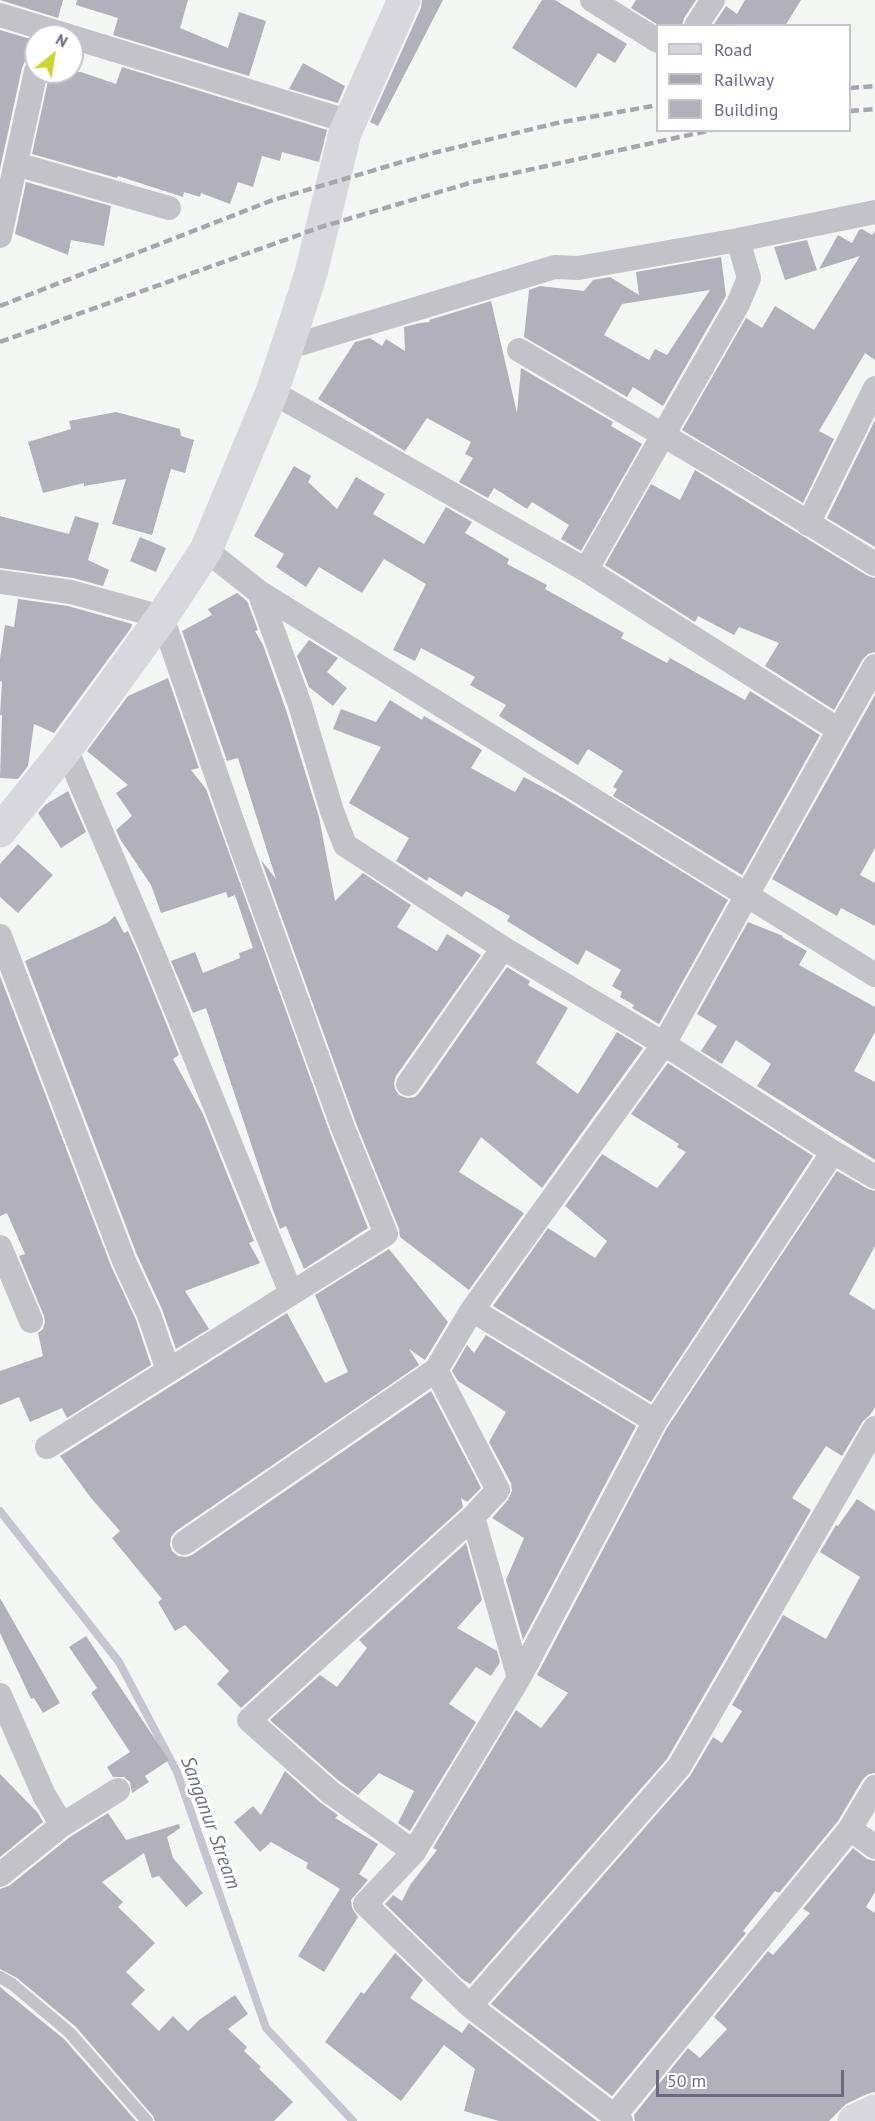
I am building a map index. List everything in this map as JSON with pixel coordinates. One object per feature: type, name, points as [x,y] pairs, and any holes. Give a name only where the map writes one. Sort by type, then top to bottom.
[{"type":"street","points":[[0,831],[66,749],[162,617],[206,550],[272,392],[310,273],[345,133],[404,0]]},
{"type":"street","points":[[592,0],[656,40]]},
{"type":"street","points":[[697,24],[713,0]]},
{"type":"street","points":[[0,15],[24,24]]},
{"type":"street","points":[[84,40],[350,122]]},
{"type":"street","points":[[0,236],[33,84]]},
{"type":"street","points":[[16,164],[169,208]]},
{"type":"street","points":[[286,348],[555,267],[578,268],[738,240],[875,212]]},
{"type":"street","points":[[586,570],[738,304],[749,278],[738,240]]},
{"type":"street","points":[[519,350],[875,564]]},
{"type":"street","points":[[808,524],[875,388]]},
{"type":"street","points":[[272,392],[586,570],[838,730]]},
{"type":"street","points":[[206,550],[259,592],[875,975]]},
{"type":"street","points":[[0,582],[71,592],[162,617]]},
{"type":"street","points":[[259,592],[300,705],[332,811],[345,845],[503,948],[664,1044],[875,1177]]},
{"type":"street","points":[[46,1446],[386,1234],[344,1128],[248,865],[162,617]]},
{"type":"street","points":[[184,1543],[436,1370],[472,1310],[664,1044],[875,666]]},
{"type":"street","points":[[66,749],[152,951],[291,1293]]},
{"type":"street","points":[[0,936],[120,1250],[149,1315],[168,1370]]},
{"type":"street","points":[[408,1084],[503,948]]},
{"type":"street","points":[[833,1152],[655,1420],[519,1677],[414,1852],[364,1904],[470,2006],[618,2118],[850,1829],[875,1787]]},
{"type":"street","points":[[0,1247],[31,1321]]},
{"type":"street","points":[[472,1310],[655,1420]]},
{"type":"street","points":[[414,1852],[330,1792],[249,1720],[473,1517],[498,1490],[436,1370]]},
{"type":"street","points":[[470,2006],[679,1767],[875,1428]]},
{"type":"street","points":[[473,1517],[519,1677]]},
{"type":"street","points":[[0,1695],[44,1795],[62,1825]]},
{"type":"street","points":[[0,1875],[62,1825],[118,1790]]},
{"type":"street","points":[[850,1829],[875,1847]]},
{"type":"street","points":[[854,2121],[875,2110]]},
{"type":"lane","points":[[0,1977],[12,1984],[70,2033],[147,2121]]},
{"type":"building","points":[[0,0],[63,0],[58,18]]},
{"type":"building","points":[[77,0],[188,0],[180,28],[228,48],[239,12],[266,21],[249,76],[113,35],[118,18],[76,5]]},
{"type":"building","points":[[422,0],[443,0],[378,126],[370,122],[421,8]]},
{"type":"building","points":[[542,0],[555,0],[627,44],[615,63],[598,53],[576,88],[512,48]]},
{"type":"building","points":[[636,0],[696,0],[682,24],[657,24],[631,8]]},
{"type":"building","points":[[745,0],[801,0],[786,24],[714,24],[726,6],[737,14]]},
{"type":"building","points":[[0,30],[24,37],[24,63],[0,169]]},
{"type":"building","points":[[303,63],[345,86],[338,103],[289,89]]},
{"type":"building","points":[[122,67],[327,130],[319,162],[282,152],[280,161],[262,156],[253,187],[238,182],[230,204],[201,193],[200,197],[184,192],[183,197],[118,176],[117,178],[32,154],[47,84],[84,84],[84,73],[116,84]]},
{"type":"building","points":[[26,182],[111,206],[104,246],[71,240],[68,255],[15,234]]},
{"type":"building","points":[[862,229],[872,235],[875,231],[875,360],[865,353],[819,431],[834,439],[803,503],[682,430],[746,318],[762,328],[775,306],[814,330],[860,256],[819,269],[838,235],[852,243],[859,230]]},
{"type":"building","points":[[807,240],[817,270],[785,280],[774,247]]},
{"type":"building","points":[[721,257],[726,296],[663,406],[633,387],[627,397],[524,337],[529,290],[540,286],[584,291],[593,280],[610,277],[639,295],[636,272]],"holes":[[[710,290],[667,355],[655,349],[649,360],[604,335],[622,304]]]},
{"type":"building","points":[[491,301],[517,413],[521,368],[613,422],[611,426],[642,444],[581,551],[561,539],[569,525],[532,502],[527,509],[494,488],[488,498],[459,482],[473,458],[465,454],[471,442],[427,418],[405,451],[318,399],[355,342],[370,338],[382,346],[386,339],[405,351],[404,327],[430,322],[429,320]]},
{"type":"building","points":[[116,412],[180,429],[181,436],[194,440],[185,473],[171,469],[152,535],[112,524],[126,479],[84,486],[84,483],[43,493],[28,442],[71,429],[69,421]]},
{"type":"building","points":[[875,420],[875,547],[827,518]]},
{"type":"building","points":[[294,466],[311,476],[308,482],[337,509],[356,477],[385,494],[373,514],[424,544],[446,507],[472,522],[465,533],[509,559],[507,564],[547,585],[545,589],[624,633],[621,638],[667,663],[670,658],[745,700],[750,691],[820,735],[742,875],[613,796],[617,789],[613,787],[623,771],[588,749],[578,765],[499,716],[506,705],[470,685],[475,677],[421,648],[415,661],[393,650],[426,584],[384,559],[362,593],[319,567],[306,587],[276,567],[284,554],[254,536]]},
{"type":"building","points":[[695,470],[868,576],[875,578],[875,652],[863,659],[834,710],[765,666],[779,643],[739,627],[734,635],[698,616],[695,622],[605,565],[651,484],[680,500]]},
{"type":"building","points":[[0,516],[69,534],[75,516],[99,523],[88,560],[109,570],[103,586],[73,578],[0,568]]},
{"type":"building","points":[[140,537],[166,548],[156,572],[130,561]]},
{"type":"building","points":[[237,593],[247,601],[258,630],[255,631],[263,645],[286,710],[319,817],[335,901],[363,873],[411,905],[397,927],[437,951],[447,934],[481,955],[396,1076],[394,1083],[399,1095],[407,1098],[415,1097],[420,1092],[507,967],[530,981],[528,985],[568,1008],[536,1063],[578,1094],[617,1032],[643,1048],[542,1188],[481,1137],[459,1172],[524,1213],[469,1290],[400,1237],[399,1229],[356,1123],[261,860],[276,879],[238,758],[227,761],[182,631],[212,615],[208,609]]},
{"type":"building","points":[[18,599],[68,606],[132,624],[54,733],[34,724],[28,766],[18,779],[0,778],[2,682],[0,681],[0,659],[5,625],[14,627]]},
{"type":"building","points":[[309,640],[338,658],[327,672],[347,688],[333,706],[309,687],[297,656]]},
{"type":"building","points":[[168,678],[199,768],[191,770],[206,789],[330,1133],[368,1228],[304,1269],[286,1226],[280,1229],[206,1008],[193,1013],[171,961],[195,952],[203,973],[240,958],[239,953],[253,948],[235,895],[228,898],[226,892],[161,913],[151,885],[116,830],[132,816],[116,793],[128,785],[87,751],[128,696]]},
{"type":"building","points":[[875,695],[875,848],[860,875],[875,883],[875,926],[841,908],[837,916],[772,879]]},
{"type":"building","points":[[390,700],[422,720],[424,716],[482,750],[471,768],[515,792],[524,777],[563,798],[728,900],[659,1024],[632,1008],[634,1005],[620,997],[622,992],[612,986],[621,970],[586,950],[578,965],[507,921],[510,916],[466,891],[462,897],[429,877],[427,881],[396,861],[409,838],[349,803],[381,747],[333,729],[341,709],[376,722]]},
{"type":"building","points":[[68,791],[86,832],[61,848],[38,813],[45,805]]},
{"type":"building","points":[[18,844],[53,875],[18,913],[0,897],[0,864]]},
{"type":"building","points":[[115,916],[124,933],[128,931],[139,956],[179,1055],[173,1059],[203,1114],[254,1241],[249,1243],[260,1263],[185,1291],[209,1329],[176,1349],[162,1309],[137,1255],[25,961],[107,923]]},
{"type":"building","points":[[748,922],[783,936],[807,951],[799,965],[875,1007],[875,1032],[854,1071],[875,1082],[875,1160],[757,1086],[771,1064],[736,1040],[722,1064],[701,1051],[717,1026],[697,1014]]},
{"type":"building","points":[[0,976],[111,1266],[136,1320],[151,1365],[67,1418],[62,1408],[30,1422],[19,1397],[0,1405],[0,1371],[43,1356],[38,1333],[43,1329],[45,1322],[19,1256],[25,1254],[7,1213],[0,1216]]},
{"type":"building","points":[[668,1063],[813,1156],[651,1402],[493,1306],[548,1228],[595,1258],[607,1241],[565,1206],[602,1154],[657,1188],[686,1152],[677,1147],[679,1144],[631,1114]]},
{"type":"building","points":[[837,1171],[875,1191],[875,1246],[849,1294],[875,1310],[875,1407],[863,1421],[842,1456],[826,1446],[792,1498],[811,1510],[667,1759],[470,1984],[462,1979],[385,1904],[393,1895],[402,1901],[410,1885],[437,1850],[433,1848],[516,1710],[541,1728],[568,1693],[537,1675],[667,1428]]},
{"type":"building","points":[[389,1249],[448,1322],[425,1360],[409,1349],[419,1365],[176,1531],[171,1537],[172,1551],[178,1556],[192,1555],[431,1391],[481,1488],[467,1502],[461,1498],[463,1507],[241,1708],[217,1684],[229,1671],[185,1625],[175,1631],[158,1602],[162,1599],[112,1538],[120,1531],[91,1498],[60,1456],[287,1313],[325,1383],[348,1372],[315,1295]]},
{"type":"building","points":[[486,1335],[636,1426],[523,1640],[506,1580],[524,1538],[492,1518],[508,1500],[512,1491],[511,1483],[489,1442],[506,1412],[458,1381],[452,1371],[467,1345],[474,1353]]},
{"type":"building","points":[[857,1499],[875,1511],[875,1773],[863,1779],[838,1821],[779,1893],[775,1891],[743,1931],[746,1933],[612,2096],[491,2004],[690,1776],[713,1737],[722,1743],[742,1711],[732,1705],[783,1615],[826,1639],[860,1577],[820,1552],[836,1525],[838,1526]]},
{"type":"building","points":[[466,1543],[482,1600],[457,1628],[497,1651],[500,1662],[491,1676],[476,1667],[449,1704],[476,1722],[410,1831],[398,1823],[414,1791],[379,1773],[358,1795],[270,1720],[320,1675],[337,1687],[367,1648],[359,1640]]},
{"type":"building","points":[[0,1598],[60,1703],[43,1713],[34,1698],[31,1699],[0,1633]]},
{"type":"building","points":[[86,1636],[169,1760],[145,1776],[149,1782],[132,1793],[130,1782],[124,1777],[113,1777],[107,1767],[130,1752],[91,1693],[97,1688],[69,1647]]},
{"type":"building","points":[[285,1771],[338,1815],[335,1818],[378,1844],[359,1874],[368,1880],[351,1900],[352,1908],[358,1917],[324,1972],[298,1956],[340,1889],[306,1868],[308,1863],[271,1842],[260,1852],[234,1822],[253,1806],[261,1815]]},
{"type":"building","points":[[0,1774],[38,1813],[43,1822],[0,1857]]},
{"type":"building","points":[[108,1813],[126,1840],[179,1824],[180,1828],[167,1837],[173,1858],[203,1893],[186,1907],[159,1876],[152,1878],[144,1853],[102,1882],[123,1902],[118,1907],[155,1943],[126,1972],[145,1990],[131,2004],[159,2031],[173,2016],[188,2031],[199,2020],[235,1995],[248,2014],[228,2029],[247,2047],[244,2051],[261,2067],[259,2069],[293,2102],[274,2121],[155,2121],[76,2027],[17,1978],[0,1969],[0,1889],[9,1886],[70,1837]]},
{"type":"building","points":[[853,1848],[867,1859],[875,1861],[875,1892],[866,1907],[875,1913],[875,2092],[846,2104],[829,2121],[635,2121],[634,2115],[688,2048],[700,2058],[727,2029],[714,2017],[768,1951],[773,1955],[810,1913],[803,1909]]},
{"type":"building","points":[[395,1953],[423,1980],[410,1998],[462,2033],[469,2023],[597,2121],[499,2121],[464,2111],[475,2069],[444,2045],[401,2101],[325,2042],[361,1992],[364,1994]]},
{"type":"building","points":[[0,1987],[64,2039],[136,2121],[0,2121]]},
{"type":"waterway","name":"Sanganur Stream","points":[[0,1511],[119,1662],[177,1772],[266,2028],[353,2121]]},
{"type":"railway","points":[[851,88],[875,86]]},
{"type":"railway","points":[[0,306],[273,200],[429,154],[557,123],[656,105]]},
{"type":"railway","points":[[851,111],[875,109]]},
{"type":"railway","points":[[0,342],[321,227],[473,182],[703,132]]}]
